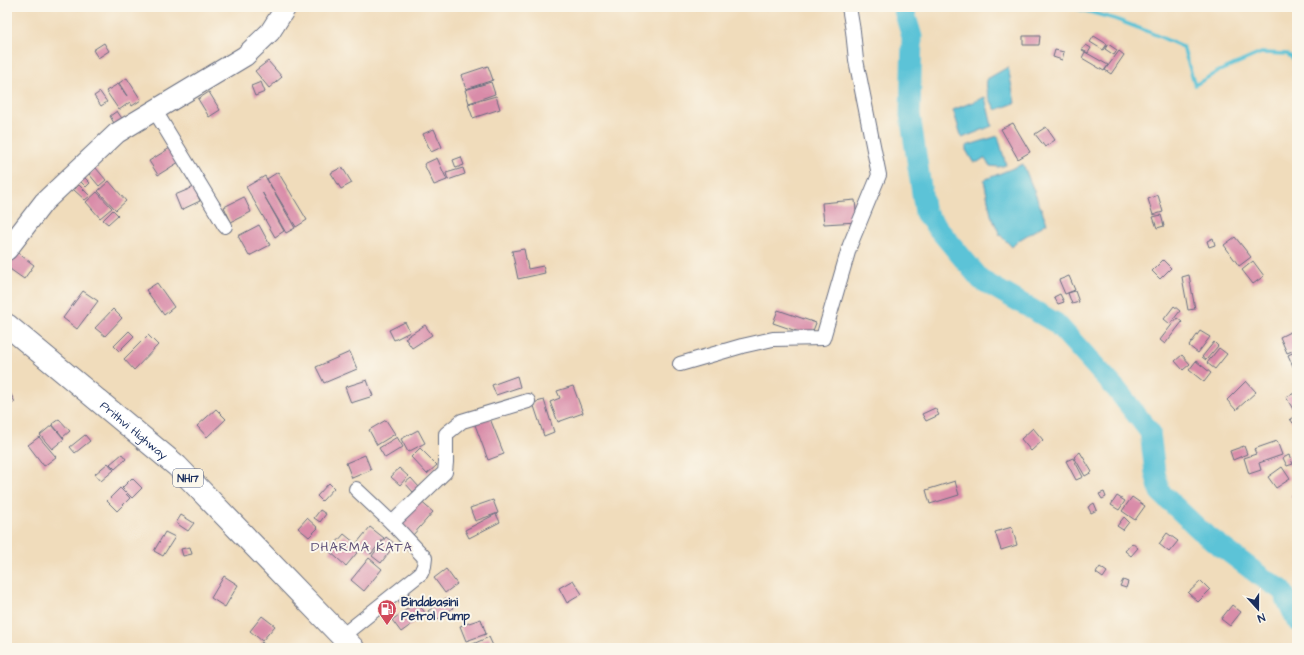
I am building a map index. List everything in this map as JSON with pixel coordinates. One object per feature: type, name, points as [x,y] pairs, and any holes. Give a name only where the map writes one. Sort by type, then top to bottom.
[{"type":"highway","name":"Prithvi Highway","points":[[7,325],[177,466],[347,642]]},
{"type":"main road","points":[[7,250],[44,202],[117,133],[245,56],[270,32],[286,7]]},
{"type":"street","points":[[680,364],[742,346],[773,339],[823,338],[850,245],[879,175],[856,60],[849,7]]},
{"type":"street","points":[[155,111],[225,226]]},
{"type":"street","points":[[392,523],[445,472],[446,434],[453,427],[462,421],[528,401]]},
{"type":"street","points":[[347,642],[421,573],[425,558],[392,523],[356,489]]},
{"type":"water","points":[[1008,67],[1015,103],[996,110],[987,91],[987,79]]},
{"type":"water","points":[[985,97],[992,126],[962,138],[953,110]]},
{"type":"water","points":[[998,136],[1006,165],[999,167],[990,166],[984,158],[978,162],[973,162],[966,150],[966,146]]},
{"type":"water","points":[[1023,164],[1047,223],[1019,240],[1012,247],[1000,235],[991,215],[984,180]]},
{"type":"building","points":[[1023,36],[1040,36],[1039,45],[1023,45]]},
{"type":"building","points":[[1094,36],[1107,44],[1103,50],[1090,42]]},
{"type":"building","points":[[104,43],[109,51],[98,58],[93,50]]},
{"type":"building","points":[[1108,44],[1117,50],[1114,55],[1105,49]]},
{"type":"building","points":[[1086,45],[1091,48],[1088,53],[1082,50]]},
{"type":"building","points":[[1055,50],[1064,52],[1062,60],[1053,57]]},
{"type":"building","points":[[1119,51],[1124,55],[1111,74],[1105,70]]},
{"type":"building","points":[[1085,52],[1108,65],[1104,71],[1082,58]]},
{"type":"building","points":[[268,61],[282,77],[269,88],[255,71]]},
{"type":"building","points":[[488,66],[493,80],[466,89],[461,75]]},
{"type":"building","points":[[127,78],[141,100],[132,106],[130,102],[119,110],[106,91],[118,84],[127,96],[119,83]]},
{"type":"building","points":[[261,82],[265,92],[255,96],[251,86]]},
{"type":"building","points":[[491,82],[495,94],[469,103],[465,90]]},
{"type":"building","points":[[100,92],[107,102],[101,106],[94,96]]},
{"type":"building","points":[[209,92],[220,110],[209,117],[198,99]]},
{"type":"building","points":[[496,96],[500,109],[473,118],[468,104]]},
{"type":"building","points":[[117,111],[123,120],[115,125],[110,116]]},
{"type":"building","points":[[1013,123],[1030,152],[1018,159],[1001,129]]},
{"type":"building","points":[[1046,127],[1055,140],[1045,147],[1035,134]]},
{"type":"building","points":[[434,129],[442,147],[431,152],[423,134]]},
{"type":"building","points":[[170,148],[179,162],[158,175],[149,161]]},
{"type":"building","points":[[461,157],[464,165],[456,168],[453,160]]},
{"type":"building","points":[[437,158],[447,180],[434,185],[424,164]]},
{"type":"building","points":[[342,167],[352,183],[341,189],[331,173]]},
{"type":"building","points":[[96,168],[106,180],[99,186],[89,174]]},
{"type":"building","points":[[463,168],[465,174],[448,180],[446,173]]},
{"type":"building","points":[[278,172],[307,220],[296,227],[267,179]]},
{"type":"building","points":[[83,176],[90,183],[86,187],[79,180]]},
{"type":"building","points":[[265,176],[295,228],[286,233],[262,192],[284,231],[275,237],[246,187]]},
{"type":"building","points":[[109,181],[126,201],[116,210],[98,191]]},
{"type":"building","points":[[79,185],[90,196],[85,200],[74,190]]},
{"type":"building","points":[[194,187],[200,201],[181,210],[175,195]]},
{"type":"building","points":[[97,192],[112,208],[100,218],[86,202]]},
{"type":"building","points":[[1158,195],[1163,212],[1153,215],[1148,199]]},
{"type":"building","points":[[244,197],[251,212],[231,222],[224,207]]},
{"type":"building","points":[[855,200],[857,222],[824,224],[822,203]]},
{"type":"building","points":[[113,210],[118,215],[108,224],[103,220]]},
{"type":"building","points":[[1161,215],[1164,226],[1157,228],[1153,217]]},
{"type":"building","points":[[259,225],[270,245],[249,256],[238,236]]},
{"type":"building","points":[[1235,237],[1251,257],[1239,266],[1224,245]]},
{"type":"building","points":[[1213,238],[1215,245],[1209,247],[1207,241]]},
{"type":"building","points":[[524,249],[528,269],[543,266],[545,273],[518,279],[512,251]]},
{"type":"building","points":[[14,250],[34,265],[24,279],[7,267],[7,260]]},
{"type":"building","points":[[1163,260],[1171,268],[1160,279],[1152,271]]},
{"type":"building","points":[[1253,261],[1264,276],[1253,284],[1242,270]]},
{"type":"building","points":[[1189,275],[1195,309],[1188,310],[1182,277]]},
{"type":"building","points":[[1069,276],[1075,290],[1065,294],[1059,280]]},
{"type":"building","points":[[157,283],[174,307],[164,315],[146,290]]},
{"type":"building","points":[[83,291],[98,301],[77,329],[63,318]]},
{"type":"building","points":[[1075,291],[1079,302],[1072,304],[1068,293]]},
{"type":"building","points":[[1060,294],[1064,302],[1058,304],[1054,297]]},
{"type":"building","points":[[1174,306],[1180,311],[1170,324],[1164,319]]},
{"type":"building","points":[[113,309],[122,318],[105,336],[95,328]]},
{"type":"building","points":[[778,310],[816,323],[811,336],[773,323]]},
{"type":"building","points":[[1177,318],[1182,322],[1165,344],[1160,340]]},
{"type":"building","points":[[405,322],[410,332],[394,340],[389,330]]},
{"type":"building","points":[[425,325],[432,335],[412,348],[405,338]]},
{"type":"building","points":[[129,331],[134,336],[119,351],[114,346]]},
{"type":"building","points":[[1200,331],[1210,337],[1198,353],[1189,346]]},
{"type":"building","points":[[1290,332],[1297,349],[1287,353],[1280,337]]},
{"type":"building","points":[[148,335],[158,345],[134,370],[124,359]]},
{"type":"building","points":[[1214,342],[1218,346],[1206,360],[1202,357]]},
{"type":"building","points":[[1219,348],[1227,354],[1215,369],[1207,363]]},
{"type":"building","points":[[1297,351],[1297,375],[1288,355]]},
{"type":"building","points":[[350,352],[357,369],[324,383],[316,367]]},
{"type":"building","points":[[1182,355],[1190,364],[1183,370],[1175,361]]},
{"type":"building","points":[[1196,361],[1211,373],[1204,382],[1189,370]]},
{"type":"building","points":[[517,376],[520,387],[496,395],[492,385]]},
{"type":"building","points":[[367,380],[373,396],[351,403],[345,387]]},
{"type":"building","points":[[1246,381],[1256,392],[1236,410],[1227,400]]},
{"type":"building","points":[[573,386],[583,413],[558,422],[550,402],[560,398],[557,391]]},
{"type":"building","points":[[8,389],[15,402],[7,406],[7,390]]},
{"type":"building","points":[[1297,392],[1297,410],[1294,411],[1286,397]]},
{"type":"building","points":[[544,400],[554,432],[544,436],[533,403]]},
{"type":"building","points":[[935,408],[939,415],[926,421],[922,414]]},
{"type":"building","points":[[216,409],[226,419],[207,437],[197,426]]},
{"type":"building","points":[[1297,415],[1297,421],[1293,423],[1290,419]]},
{"type":"building","points":[[489,416],[504,454],[488,460],[474,422]]},
{"type":"building","points":[[59,419],[70,431],[63,437],[52,424]]},
{"type":"building","points":[[386,420],[395,434],[377,445],[369,430]]},
{"type":"building","points":[[52,425],[64,439],[52,449],[40,435]]},
{"type":"building","points":[[1033,428],[1043,440],[1031,451],[1021,439]]},
{"type":"building","points":[[418,430],[425,443],[408,452],[401,439]]},
{"type":"building","points":[[85,435],[90,441],[75,453],[70,447]]},
{"type":"building","points":[[39,437],[56,457],[44,466],[28,445]]},
{"type":"building","points":[[397,437],[403,447],[385,458],[379,448]]},
{"type":"building","points":[[1277,441],[1282,455],[1259,463],[1261,470],[1249,474],[1244,458],[1256,454],[1254,449]]},
{"type":"building","points":[[1244,446],[1247,454],[1233,460],[1230,451]]},
{"type":"building","points":[[420,448],[437,465],[427,474],[411,457]]},
{"type":"building","points":[[1080,452],[1092,472],[1085,476],[1074,457]]},
{"type":"building","points":[[122,454],[126,459],[115,469],[110,464]]},
{"type":"building","points":[[365,455],[371,470],[352,478],[346,463]]},
{"type":"building","points":[[1289,455],[1293,464],[1287,466],[1283,458]]},
{"type":"building","points":[[1073,458],[1083,477],[1076,480],[1066,461]]},
{"type":"building","points":[[108,463],[114,470],[101,481],[95,474]]},
{"type":"building","points":[[1282,467],[1290,479],[1276,488],[1268,477]]},
{"type":"building","points":[[399,468],[408,476],[400,485],[391,477]]},
{"type":"building","points":[[132,478],[142,488],[132,498],[122,488]]},
{"type":"building","points":[[411,478],[419,487],[413,492],[405,483]]},
{"type":"building","points":[[955,481],[959,495],[930,504],[926,490]]},
{"type":"building","points":[[329,483],[334,488],[322,501],[317,496]]},
{"type":"building","points":[[120,488],[130,498],[117,511],[107,501]]},
{"type":"building","points":[[1104,492],[1106,497],[1102,499],[1099,494]]},
{"type":"building","points":[[1297,493],[1297,509],[1291,495]]},
{"type":"building","points":[[1117,496],[1125,501],[1119,510],[1111,505]]},
{"type":"building","points":[[1132,497],[1145,506],[1135,520],[1122,511]]},
{"type":"building","points":[[419,500],[433,512],[413,535],[399,523]]},
{"type":"building","points":[[493,500],[498,513],[475,521],[470,508]]},
{"type":"building","points":[[1094,503],[1097,510],[1091,513],[1088,507]]},
{"type":"building","points":[[320,510],[326,514],[320,522],[314,518]]},
{"type":"building","points":[[496,514],[500,522],[469,538],[465,530]]},
{"type":"building","points":[[181,515],[194,523],[188,531],[176,523]]},
{"type":"building","points":[[1124,517],[1129,522],[1123,530],[1117,526]]},
{"type":"building","points":[[307,518],[318,528],[309,537],[298,528]]},
{"type":"building","points":[[370,527],[384,538],[371,554],[357,543]]},
{"type":"building","points":[[1012,527],[1017,545],[1001,550],[995,532]]},
{"type":"building","points":[[165,532],[175,537],[163,556],[154,551]]},
{"type":"building","points":[[1167,533],[1178,541],[1169,552],[1159,544]]},
{"type":"building","points":[[344,534],[361,548],[346,566],[329,551]]},
{"type":"building","points":[[386,537],[395,544],[381,563],[372,556]]},
{"type":"building","points":[[1132,543],[1138,548],[1131,556],[1125,551]]},
{"type":"building","points":[[190,547],[192,554],[183,556],[181,549]]},
{"type":"building","points":[[369,558],[382,569],[364,591],[351,580]]},
{"type":"building","points":[[1100,567],[1107,572],[1103,578],[1096,573]]},
{"type":"building","points":[[446,569],[457,584],[445,593],[434,578]]},
{"type":"building","points":[[224,576],[238,585],[225,607],[211,598]]},
{"type":"building","points":[[573,580],[582,594],[567,603],[559,588]]},
{"type":"building","points":[[1123,580],[1128,582],[1126,588],[1120,586]]},
{"type":"building","points":[[1201,581],[1210,590],[1198,602],[1188,593]]},
{"type":"building","points":[[407,592],[411,596],[401,604],[398,600]]},
{"type":"building","points":[[446,598],[453,608],[435,621],[428,611]]},
{"type":"building","points":[[417,602],[426,614],[401,632],[392,620]]},
{"type":"building","points":[[1232,605],[1241,612],[1230,626],[1221,619]]},
{"type":"building","points":[[262,616],[275,626],[262,641],[250,631]]},
{"type":"building","points":[[481,619],[486,634],[466,641],[460,626]]},
{"type":"building","points":[[489,637],[494,648],[466,648],[466,647]]},
{"type":"building","points":[[262,642],[268,648],[256,648]]},
{"type":"waterway","points":[[903,7],[912,37],[910,115],[925,213],[981,280],[1056,323],[1117,390],[1150,432],[1155,473],[1160,492],[1202,532],[1263,578],[1282,590],[1297,621]]},
{"type":"waterway","points":[[1071,7],[1115,19],[1183,47],[1195,85],[1217,72],[1261,53],[1287,54],[1297,61]]},
{"type":"place","name":"Bindabasini Petrol Pump","points":[[387,626]]},
{"type":"district","name":"DHARMA KATA","points":[[362,546]]}]
